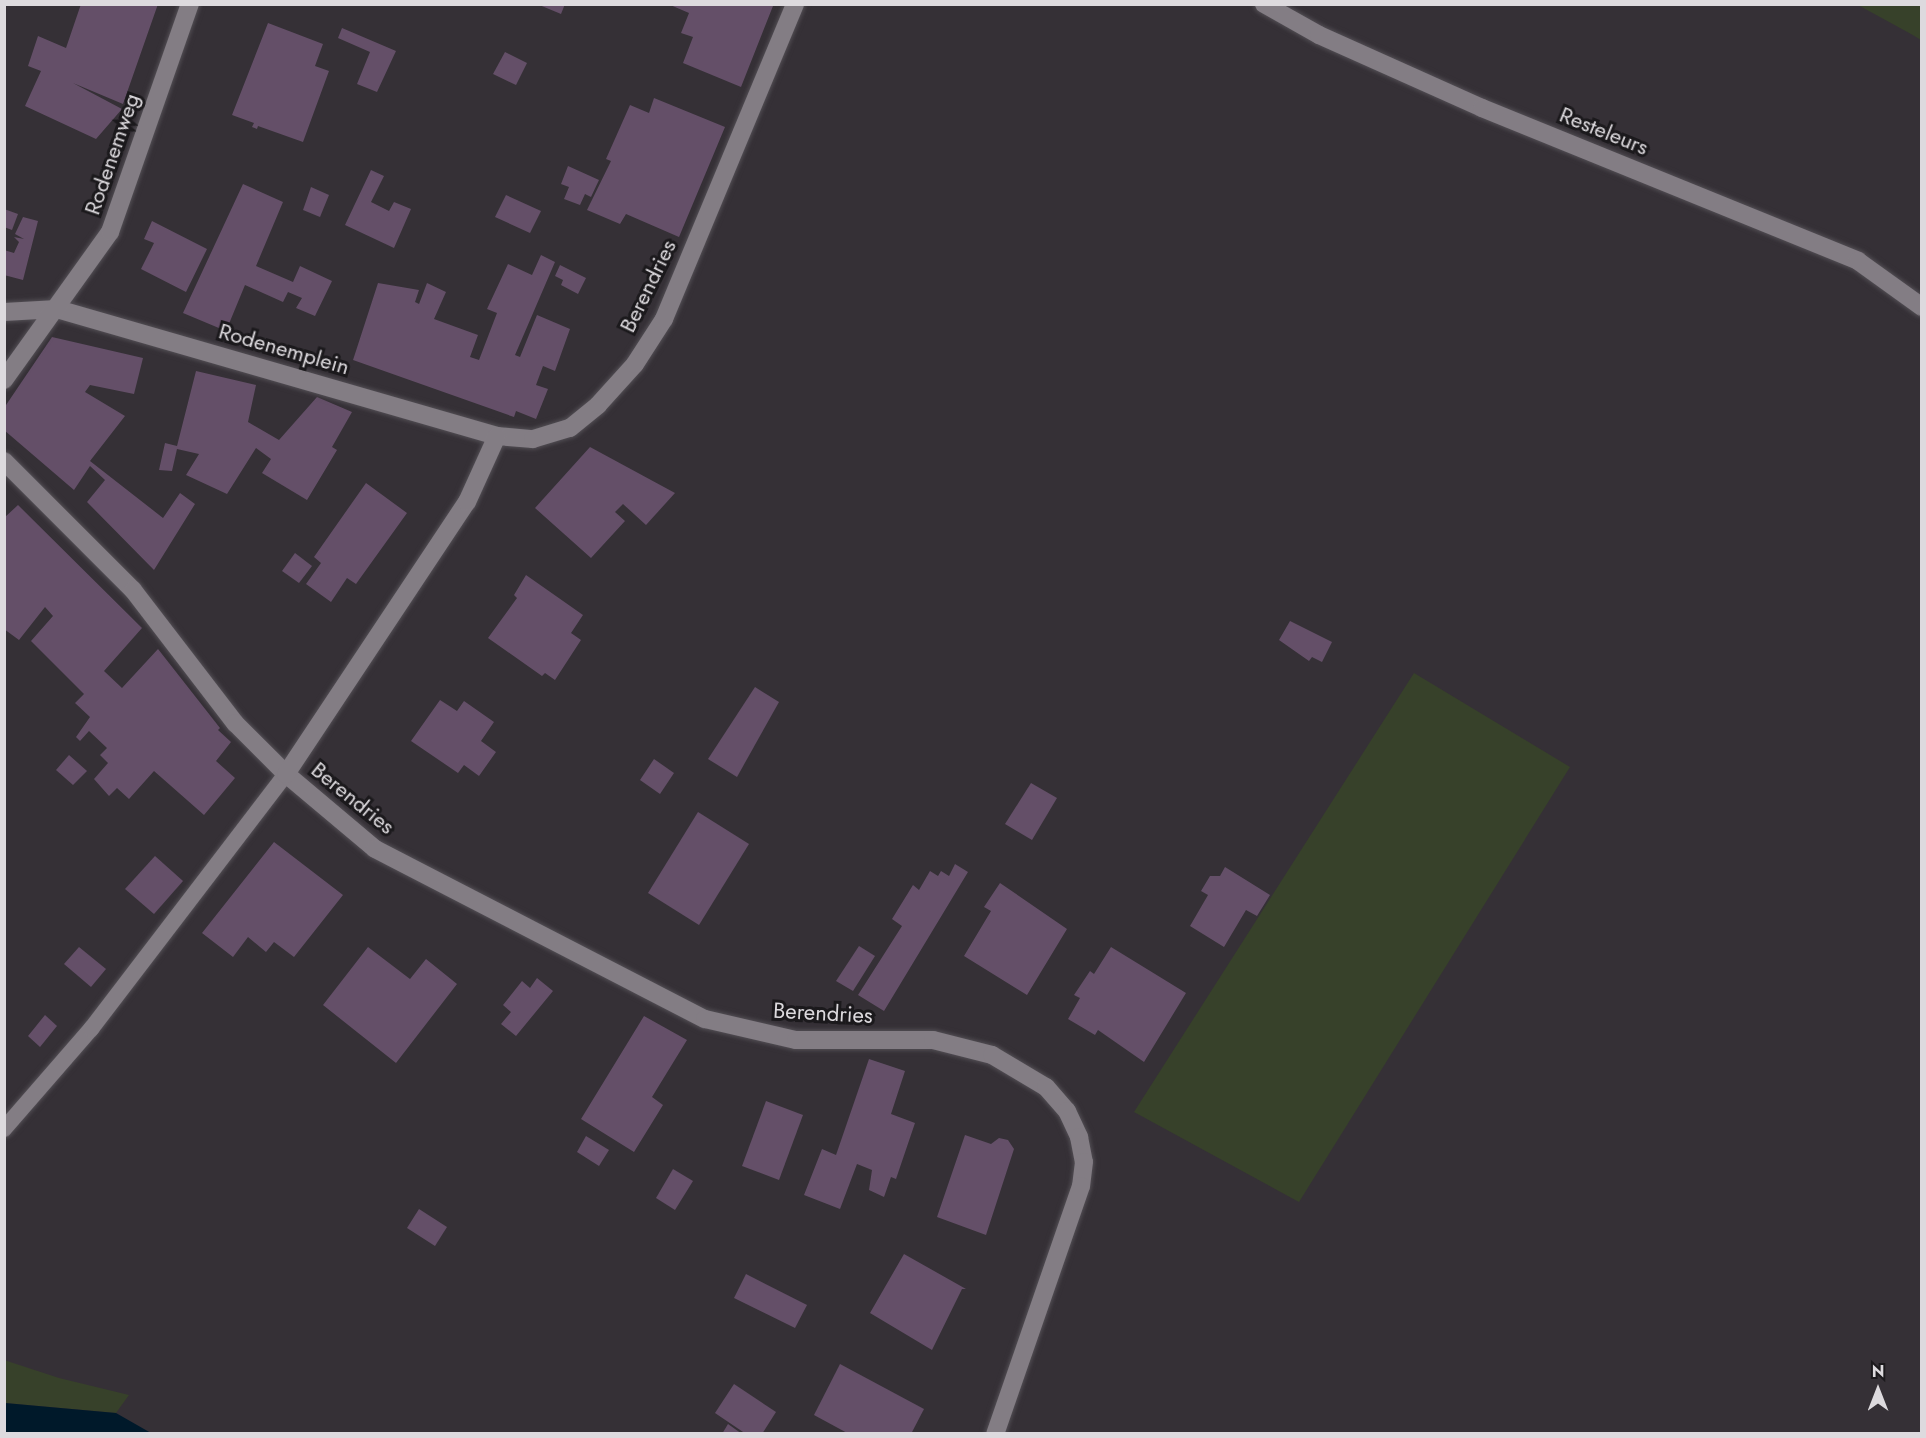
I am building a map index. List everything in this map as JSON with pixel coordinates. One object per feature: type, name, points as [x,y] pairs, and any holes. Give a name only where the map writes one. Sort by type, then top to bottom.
[{"type":"street","name":"Rodenemweg","points":[[57,309],[110,232],[190,4]]},
{"type":"street","name":"Berendries","points":[[795,4],[664,319],[635,364],[598,405],[570,428],[533,439],[497,436],[467,502],[286,774],[375,849],[705,1019],[796,1040],[933,1040],[992,1055],[1046,1087],[1067,1111],[1079,1137],[1084,1162],[1080,1185],[995,1434]]},
{"type":"street","name":"Resteleurs","points":[[1264,4],[1319,35],[1482,108],[1858,261],[1922,307]]},
{"type":"street","name":"Rodenemplein","points":[[4,312],[57,309],[497,436]]},
{"type":"street","points":[[4,380],[57,309]]},
{"type":"street","points":[[4,461],[133,590],[236,723],[286,774]]},
{"type":"lane","name":"Berendries","points":[[4,1129],[91,1029],[286,774]]},
{"type":"green space","points":[[1858,5],[1921,5],[1921,40],[1911,34]]},
{"type":"green space","points":[[1414,673],[1570,767],[1299,1202],[1134,1112]]},
{"type":"green space","points":[[4,1360],[59,1378],[129,1395],[116,1413],[5,1403]]},
{"type":"water","points":[[5,1403],[116,1413],[151,1433],[5,1433]]},
{"type":"building","points":[[81,4],[158,4],[123,104],[73,83],[122,109],[96,139],[25,106],[41,71],[28,66],[38,36],[66,48]]},
{"type":"building","points":[[537,4],[565,4],[561,14]]},
{"type":"building","points":[[668,4],[773,6],[741,87],[683,63],[693,37],[681,33],[689,13]]},
{"type":"building","points":[[268,23],[323,44],[315,66],[329,71],[303,142],[258,126],[257,129],[252,127],[254,123],[232,115]]},
{"type":"building","points":[[342,28],[396,51],[377,92],[357,84],[370,52],[338,38]]},
{"type":"building","points":[[505,52],[527,63],[516,85],[493,74]]},
{"type":"building","points":[[654,98],[725,127],[679,237],[626,214],[620,224],[587,210],[611,161],[606,159],[630,105],[649,113]]},
{"type":"building","points":[[568,166],[599,180],[591,197],[585,194],[580,205],[564,199],[569,187],[561,184]]},
{"type":"building","points":[[371,170],[384,176],[371,202],[389,211],[394,202],[411,209],[394,248],[345,225]]},
{"type":"building","points":[[243,184],[283,202],[256,266],[293,282],[300,266],[332,281],[315,316],[296,308],[302,298],[288,292],[283,302],[245,285],[226,331],[183,313]]},
{"type":"building","points":[[311,187],[329,195],[320,217],[303,210]]},
{"type":"building","points":[[506,195],[541,211],[530,233],[495,217]]},
{"type":"building","points":[[4,209],[18,214],[12,230],[4,227]]},
{"type":"building","points":[[23,217],[38,221],[23,280],[4,275],[4,250],[14,253],[19,242],[14,237],[24,239],[15,234]]},
{"type":"building","points":[[152,221],[207,249],[186,292],[141,269],[154,243],[144,239]]},
{"type":"building","points":[[541,255],[555,262],[515,355],[520,357],[537,315],[570,329],[555,371],[543,366],[536,385],[548,389],[536,419],[516,411],[514,417],[353,360],[378,283],[419,290],[415,302],[419,304],[427,283],[446,292],[434,319],[478,335],[470,357],[479,360],[497,313],[487,309],[508,264],[532,275]]},
{"type":"building","points":[[560,265],[586,278],[578,294],[561,285],[563,280],[555,276]]},
{"type":"building","points":[[52,337],[143,358],[134,394],[90,385],[85,392],[125,416],[90,461],[163,518],[180,493],[195,504],[154,570],[87,502],[105,480],[90,466],[74,490],[4,430],[4,408]]},
{"type":"building","points":[[196,371],[256,385],[248,422],[279,440],[317,397],[352,412],[332,447],[337,450],[307,500],[262,473],[271,459],[256,448],[227,494],[186,475],[199,454],[177,449],[172,471],[159,470],[165,443],[177,446]]},
{"type":"building","points":[[590,447],[675,493],[646,525],[623,504],[615,512],[625,521],[591,558],[535,508]]},
{"type":"building","points":[[366,483],[407,513],[356,584],[347,578],[331,602],[306,584],[321,563],[314,557]]},
{"type":"building","points":[[18,505],[142,628],[104,671],[122,688],[158,649],[220,728],[218,730],[231,742],[216,761],[235,778],[204,815],[154,771],[129,799],[117,788],[109,796],[94,779],[108,763],[100,755],[107,748],[89,731],[80,741],[76,737],[90,717],[75,703],[84,694],[31,641],[53,616],[45,607],[19,640],[4,629],[4,518]]},
{"type":"building","points":[[295,553],[312,566],[299,583],[282,571]]},
{"type":"building","points":[[526,575],[583,615],[571,633],[581,640],[555,680],[545,673],[542,676],[488,638],[517,598],[514,595]]},
{"type":"building","points":[[1290,621],[1332,642],[1322,662],[1312,657],[1309,661],[1279,640]]},
{"type":"building","points":[[755,687],[779,702],[737,777],[708,759]]},
{"type":"building","points":[[440,700],[457,711],[464,701],[494,722],[481,741],[496,752],[479,776],[464,765],[458,773],[411,741]]},
{"type":"building","points":[[69,755],[87,771],[73,785],[56,770]]},
{"type":"building","points":[[654,759],[674,773],[660,794],[640,780]]},
{"type":"building","points":[[1031,783],[1057,798],[1032,840],[1005,824]]},
{"type":"building","points":[[698,812],[749,844],[699,925],[648,893]]},
{"type":"building","points":[[274,842],[343,895],[294,957],[274,942],[266,952],[248,937],[233,957],[202,933]]},
{"type":"building","points":[[155,856],[183,881],[154,914],[125,889]]},
{"type":"building","points":[[955,864],[968,872],[884,1011],[858,995],[902,926],[892,919],[913,885],[919,890],[930,871],[938,876],[941,871],[949,876]]},
{"type":"building","points":[[1225,867],[1270,895],[1257,916],[1246,910],[1224,947],[1190,926],[1208,895],[1201,891],[1210,876],[1220,876]]},
{"type":"building","points":[[1000,883],[1067,929],[1027,995],[964,956],[991,911],[984,907]]},
{"type":"building","points":[[859,946],[875,956],[853,991],[836,981]]},
{"type":"building","points":[[79,947],[106,969],[91,987],[64,964]]},
{"type":"building","points":[[368,947],[410,979],[426,959],[457,984],[396,1063],[323,1005]]},
{"type":"building","points":[[1111,947],[1186,993],[1144,1062],[1098,1030],[1095,1035],[1068,1019],[1080,998],[1074,995],[1090,971],[1094,974]]},
{"type":"building","points":[[537,978],[553,991],[516,1036],[501,1024],[511,1012],[503,1005],[522,981],[530,988]]},
{"type":"building","points":[[45,1015],[57,1026],[40,1047],[28,1036]]},
{"type":"building","points":[[644,1016],[687,1040],[652,1097],[663,1105],[634,1152],[581,1119]]},
{"type":"building","points":[[869,1059],[905,1071],[891,1114],[915,1123],[896,1179],[891,1177],[884,1197],[869,1190],[872,1170],[857,1164],[840,1209],[804,1195],[822,1149],[836,1155]]},
{"type":"building","points":[[766,1101],[803,1115],[779,1180],[742,1166]]},
{"type":"building","points":[[965,1135],[991,1144],[999,1138],[1008,1140],[1014,1149],[986,1235],[937,1217]]},
{"type":"building","points":[[586,1136],[609,1150],[599,1166],[577,1152]]},
{"type":"building","points":[[673,1169],[693,1181],[675,1210],[656,1198]]},
{"type":"building","points":[[419,1209],[447,1227],[435,1246],[407,1228]]},
{"type":"building","points":[[904,1254],[966,1289],[962,1289],[932,1350],[870,1313]]},
{"type":"building","points":[[746,1274],[807,1305],[795,1328],[734,1298]]},
{"type":"building","points":[[840,1364],[924,1409],[911,1434],[849,1434],[814,1415]]},
{"type":"building","points":[[734,1384],[776,1412],[762,1434],[746,1434],[715,1413]]},
{"type":"building","points":[[728,1424],[742,1434],[722,1434]]}]
